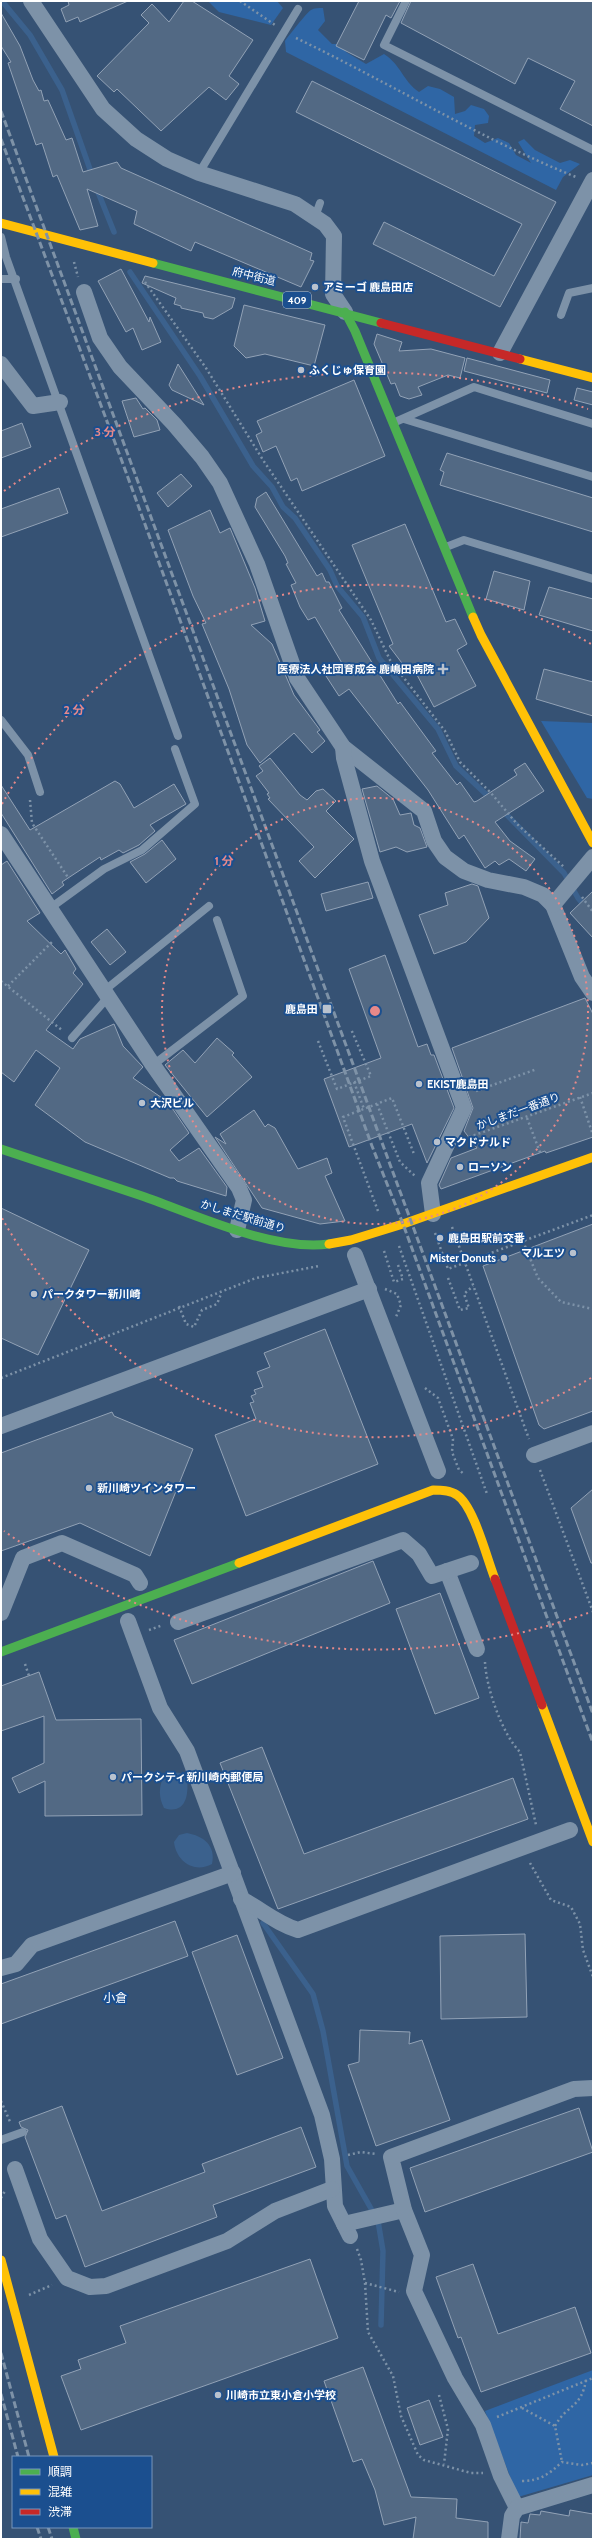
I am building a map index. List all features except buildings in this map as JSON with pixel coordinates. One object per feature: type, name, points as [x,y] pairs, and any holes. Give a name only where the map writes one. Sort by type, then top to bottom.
[{"type":"main road","name":"府中街道","points":[[1,223],[593,378]]},
{"type":"main road","points":[[345,312],[356,331],[391,423],[481,635],[588,822],[593,842]]},
{"type":"main road","name":"かしまだ駅前通り","points":[[1,1149],[142,1196],[237,1230],[284,1242],[319,1245],[351,1240],[433,1214],[593,1157]]},
{"type":"main road","points":[[1,1652],[433,1490],[450,1490],[460,1495],[467,1505],[593,1842]]},
{"type":"main road","points":[[1,2260],[54,2456]]},
{"type":"main road","points":[[73,2528],[76,2539]]},
{"type":"street","points":[[31,1],[103,109],[136,139],[167,159],[199,173],[235,186],[274,196],[295,204],[318,210],[325,224],[334,236],[333,294],[345,312]]},
{"type":"street","points":[[500,353],[592,181]]},
{"type":"street","points":[[84,292],[100,338],[120,367],[174,424],[202,458],[220,484],[257,564],[297,678],[343,747],[424,811],[434,841],[445,857],[464,871],[488,880],[524,888],[543,896],[553,906],[582,977],[593,993]]},
{"type":"street","points":[[1,364],[33,406],[60,402]]},
{"type":"street","points":[[343,747],[344,758],[372,861],[464,1108],[429,1182],[433,1214]]},
{"type":"street","points":[[3,843],[107,993],[153,1065],[239,1188],[244,1200],[237,1230]]},
{"type":"street","points":[[553,906],[593,857]]},
{"type":"street","points":[[355,1256],[375,1285],[438,1471]]},
{"type":"street","points":[[1,1426],[375,1285]]},
{"type":"street","points":[[534,1454],[593,1433]]},
{"type":"street","points":[[178,1622],[403,1540],[419,1554],[432,1576],[471,1564]]},
{"type":"street","points":[[1,1613],[23,1558],[62,1543],[135,1575],[140,1583]]},
{"type":"street","points":[[447,1572],[477,1649]]},
{"type":"street","points":[[128,1621],[160,1708],[187,1751],[322,2115],[332,2159],[332,2189],[335,2206],[347,2230],[375,2216],[404,2210]]},
{"type":"street","points":[[241,1899],[262,1909],[284,1926],[298,1930],[570,1830]]},
{"type":"street","points":[[1,1968],[16,1964],[32,1945],[233,1873]]},
{"type":"street","points":[[517,2508],[500,2473],[482,2423],[455,2378],[414,2291],[422,2255],[404,2210],[391,2157],[574,2089],[593,2088]]},
{"type":"street","points":[[15,2170],[40,2239],[67,2278],[90,2287],[106,2286],[227,2241],[275,2211],[332,2189]]},
{"type":"street","points":[[509,2539],[512,2516],[517,2508],[593,2485]]},
{"type":"lane","points":[[406,1],[384,45],[593,150]]},
{"type":"lane","points":[[199,173],[298,9]]},
{"type":"lane","points":[[1,237],[6,257],[16,279],[178,736]]},
{"type":"lane","points":[[1,279],[16,279]]},
{"type":"lane","points":[[561,315],[569,293],[593,288]]},
{"type":"lane","points":[[391,423],[404,419],[474,388],[593,424]]},
{"type":"lane","points":[[404,419],[593,477]]},
{"type":"lane","points":[[445,548],[464,540],[593,579]]},
{"type":"lane","points":[[1,720],[28,755],[40,792]]},
{"type":"lane","points":[[50,909],[104,869],[142,850],[195,804],[175,749]]},
{"type":"lane","points":[[72,1038],[107,993],[210,906]]},
{"type":"lane","points":[[153,1065],[243,996],[217,920]]},
{"type":"lane","points":[[1,2140],[23,2132]]},
{"type":"path","points":[[240,1],[284,32],[390,85],[493,142],[592,181]]},
{"type":"path","points":[[73,241],[74,265],[84,292]]},
{"type":"path","points":[[142,276],[206,368],[263,460],[371,620],[390,660],[445,731],[460,762],[491,793],[517,824],[563,866],[593,912]]},
{"type":"path","points":[[29,796],[32,823],[76,890]]},
{"type":"path","points":[[8,986],[64,931]]},
{"type":"path","points":[[1,981],[72,1038]]},
{"type":"path","points":[[318,1041],[337,1089],[371,1076],[351,1029]]},
{"type":"path","points":[[460,1097],[537,1069]]},
{"type":"path","points":[[354,1082],[364,1109]]},
{"type":"path","name":"かしまだ一番通り","points":[[447,1144],[527,1118],[593,1093]]},
{"type":"path","points":[[580,1097],[593,1135]]},
{"type":"path","points":[[380,1217],[343,1117],[392,1098],[414,1154]]},
{"type":"path","points":[[377,1104],[389,1135]]},
{"type":"path","points":[[527,1118],[543,1159]]},
{"type":"path","points":[[449,1219],[593,1612]]},
{"type":"path","points":[[396,1238],[487,1494],[482,1490]]},
{"type":"path","points":[[523,1241],[538,1278],[561,1302],[593,1309]]},
{"type":"path","points":[[382,1244],[394,1282],[403,1279],[398,1265]]},
{"type":"path","points":[[1,1378],[222,1293],[256,1278],[326,1265]]},
{"type":"path","points":[[448,1278],[460,1310],[469,1308],[464,1294],[473,1286]]},
{"type":"path","points":[[375,1285],[397,1294],[401,1305],[393,1324]]},
{"type":"path","points":[[179,1306],[186,1324],[194,1327],[202,1310],[217,1304],[222,1293]]},
{"type":"path","points":[[421,1384],[438,1398],[453,1439],[452,1452],[459,1470],[468,1480]]},
{"type":"path","points":[[133,1636],[170,1622],[178,1622]]},
{"type":"path","points":[[485,1672],[495,1704],[514,1746],[520,1752],[540,1841]]},
{"type":"path","points":[[524,1847],[533,1871],[552,1900],[570,1907],[580,1924],[583,1950],[593,1977]]},
{"type":"path","points":[[1,2101],[5,2105]]},
{"type":"path","points":[[352,2154],[361,2152],[391,2157]]},
{"type":"path","points":[[347,2230],[361,2260],[365,2284],[368,2332],[393,2376],[401,2416],[418,2455],[424,2460],[444,2464],[471,2473],[500,2473],[512,2481],[532,2481],[546,2477],[562,2462]]},
{"type":"path","points":[[25,2296],[67,2278]]},
{"type":"path","points":[[365,2284],[376,2285],[390,2291],[414,2291]]},
{"type":"path","points":[[482,2423],[593,2378]]},
{"type":"path","points":[[562,2462],[555,2426],[561,2414],[574,2407],[582,2397],[586,2380]]},
{"type":"path","points":[[438,2395],[448,2429],[444,2464]]},
{"type":"path","points":[[521,2408],[555,2426]]},
{"type":"path","points":[[562,2462],[582,2465],[593,2463]]},
{"type":"shaded area","points":[[208,1],[277,1],[283,8],[271,25],[219,12]]},
{"type":"shaded area","points":[[315,8],[323,8],[325,21],[318,30],[332,44],[343,44],[346,52],[366,64],[384,54],[395,63],[409,83],[419,92],[428,86],[440,89],[454,97],[455,114],[465,111],[471,105],[484,109],[489,116],[488,123],[475,125],[474,136],[485,143],[498,138],[509,143],[516,155],[531,163],[518,142],[524,139],[535,150],[560,163],[570,160],[580,164],[563,177],[556,190],[286,52],[285,41],[302,19],[309,11]]},
{"type":"shaded area","points":[[541,721],[593,723],[593,799],[587,798]]},
{"type":"shaded area","points":[[171,1772],[181,1773],[187,1779],[186,1797],[181,1806],[177,1809],[164,1808],[161,1799],[161,1784],[164,1775]]},
{"type":"shaded area","points":[[187,1833],[198,1836],[207,1842],[212,1852],[212,1864],[205,1867],[199,1867],[187,1864],[182,1860],[175,1849],[174,1842],[179,1835]]},
{"type":"shaded area","points":[[593,2370],[593,2475],[518,2497],[485,2411]]},
{"type":"waterway","points":[[2,1],[30,35],[62,90],[92,175]]},
{"type":"waterway","points":[[96,187],[114,232]]},
{"type":"waterway","points":[[130,272],[200,376],[253,466],[272,487],[283,507],[295,518],[330,570],[337,586],[363,617],[379,658],[438,729],[456,766],[491,799]]},
{"type":"waterway","points":[[501,809],[564,873],[578,898],[593,916]]},
{"type":"waterway","points":[[263,1923],[313,1994],[323,2031],[347,2166],[378,2221],[383,2251],[381,2325]]},
{"type":"railway","points":[[1,111],[593,1714]]},
{"type":"railway","points":[[1,139],[123,464],[372,1146],[403,1224],[593,1743]]},
{"type":"railway","points":[[1,2353],[29,2456]]},
{"type":"railway","points":[[1,2394],[18,2456]]},
{"type":"railway","points":[[37,2528],[41,2539]]},
{"type":"railway","points":[[48,2528],[52,2539]]},
{"type":"traffic: fast","points":[[153,263],[381,323]]},
{"type":"traffic: fast","points":[[345,312],[355,331],[473,617]]},
{"type":"traffic: fast","points":[[1,1149],[142,1196],[234,1230],[284,1242],[307,1245],[329,1244]]},
{"type":"traffic: fast","points":[[1,1652],[239,1563]]},
{"type":"traffic: fast","points":[[73,2528],[76,2539]]},
{"type":"traffic: slow","points":[[1,223],[153,263]]},
{"type":"traffic: slow","points":[[520,359],[593,378]]},
{"type":"traffic: slow","points":[[473,617],[481,635],[593,843]]},
{"type":"traffic: slow","points":[[329,1244],[351,1240],[403,1224],[593,1157]]},
{"type":"traffic: slow","points":[[239,1563],[433,1490],[442,1490],[457,1495],[469,1510],[495,1579]]},
{"type":"traffic: slow","points":[[542,1705],[593,1842]]},
{"type":"traffic: slow","points":[[1,2260],[54,2456]]},
{"type":"traffic: jam","points":[[381,323],[520,359]]},
{"type":"traffic: jam","points":[[495,1579],[542,1705]]},
{"type":"place","name":"アミーゴ 鹿島田店","points":[[315,287]]},
{"type":"place","name":"ふくじゅ保育園","points":[[301,370]]},
{"type":"place","name":"医療法人社団育成会 鹿嶋田病院","points":[[443,669]]},
{"type":"place","name":"鹿島田","points":[[327,1009]]},
{"type":"place","name":"EKIST鹿島田","points":[[419,1084]]},
{"type":"place","name":"大沢ビル","points":[[142,1103]]},
{"type":"place","name":"マクドナルド","points":[[437,1142]]},
{"type":"place","name":"ローソン","points":[[460,1167]]},
{"type":"place","name":"鹿島田駅前交番","points":[[440,1238]]},
{"type":"place","name":"マルエツ","points":[[573,1253]]},
{"type":"place","name":"Mister Donuts","points":[[504,1258]]},
{"type":"place","name":"パークタワー新川崎","points":[[34,1294]]},
{"type":"place","name":"新川崎ツインタワー","points":[[89,1488]]},
{"type":"place","name":"パークシティ新川崎内郵便局","points":[[113,1777]]},
{"type":"place","name":"川崎市立東小倉小学校","points":[[218,2395]]},
{"type":"district","name":"小倉","points":[[115,1998]]}]
